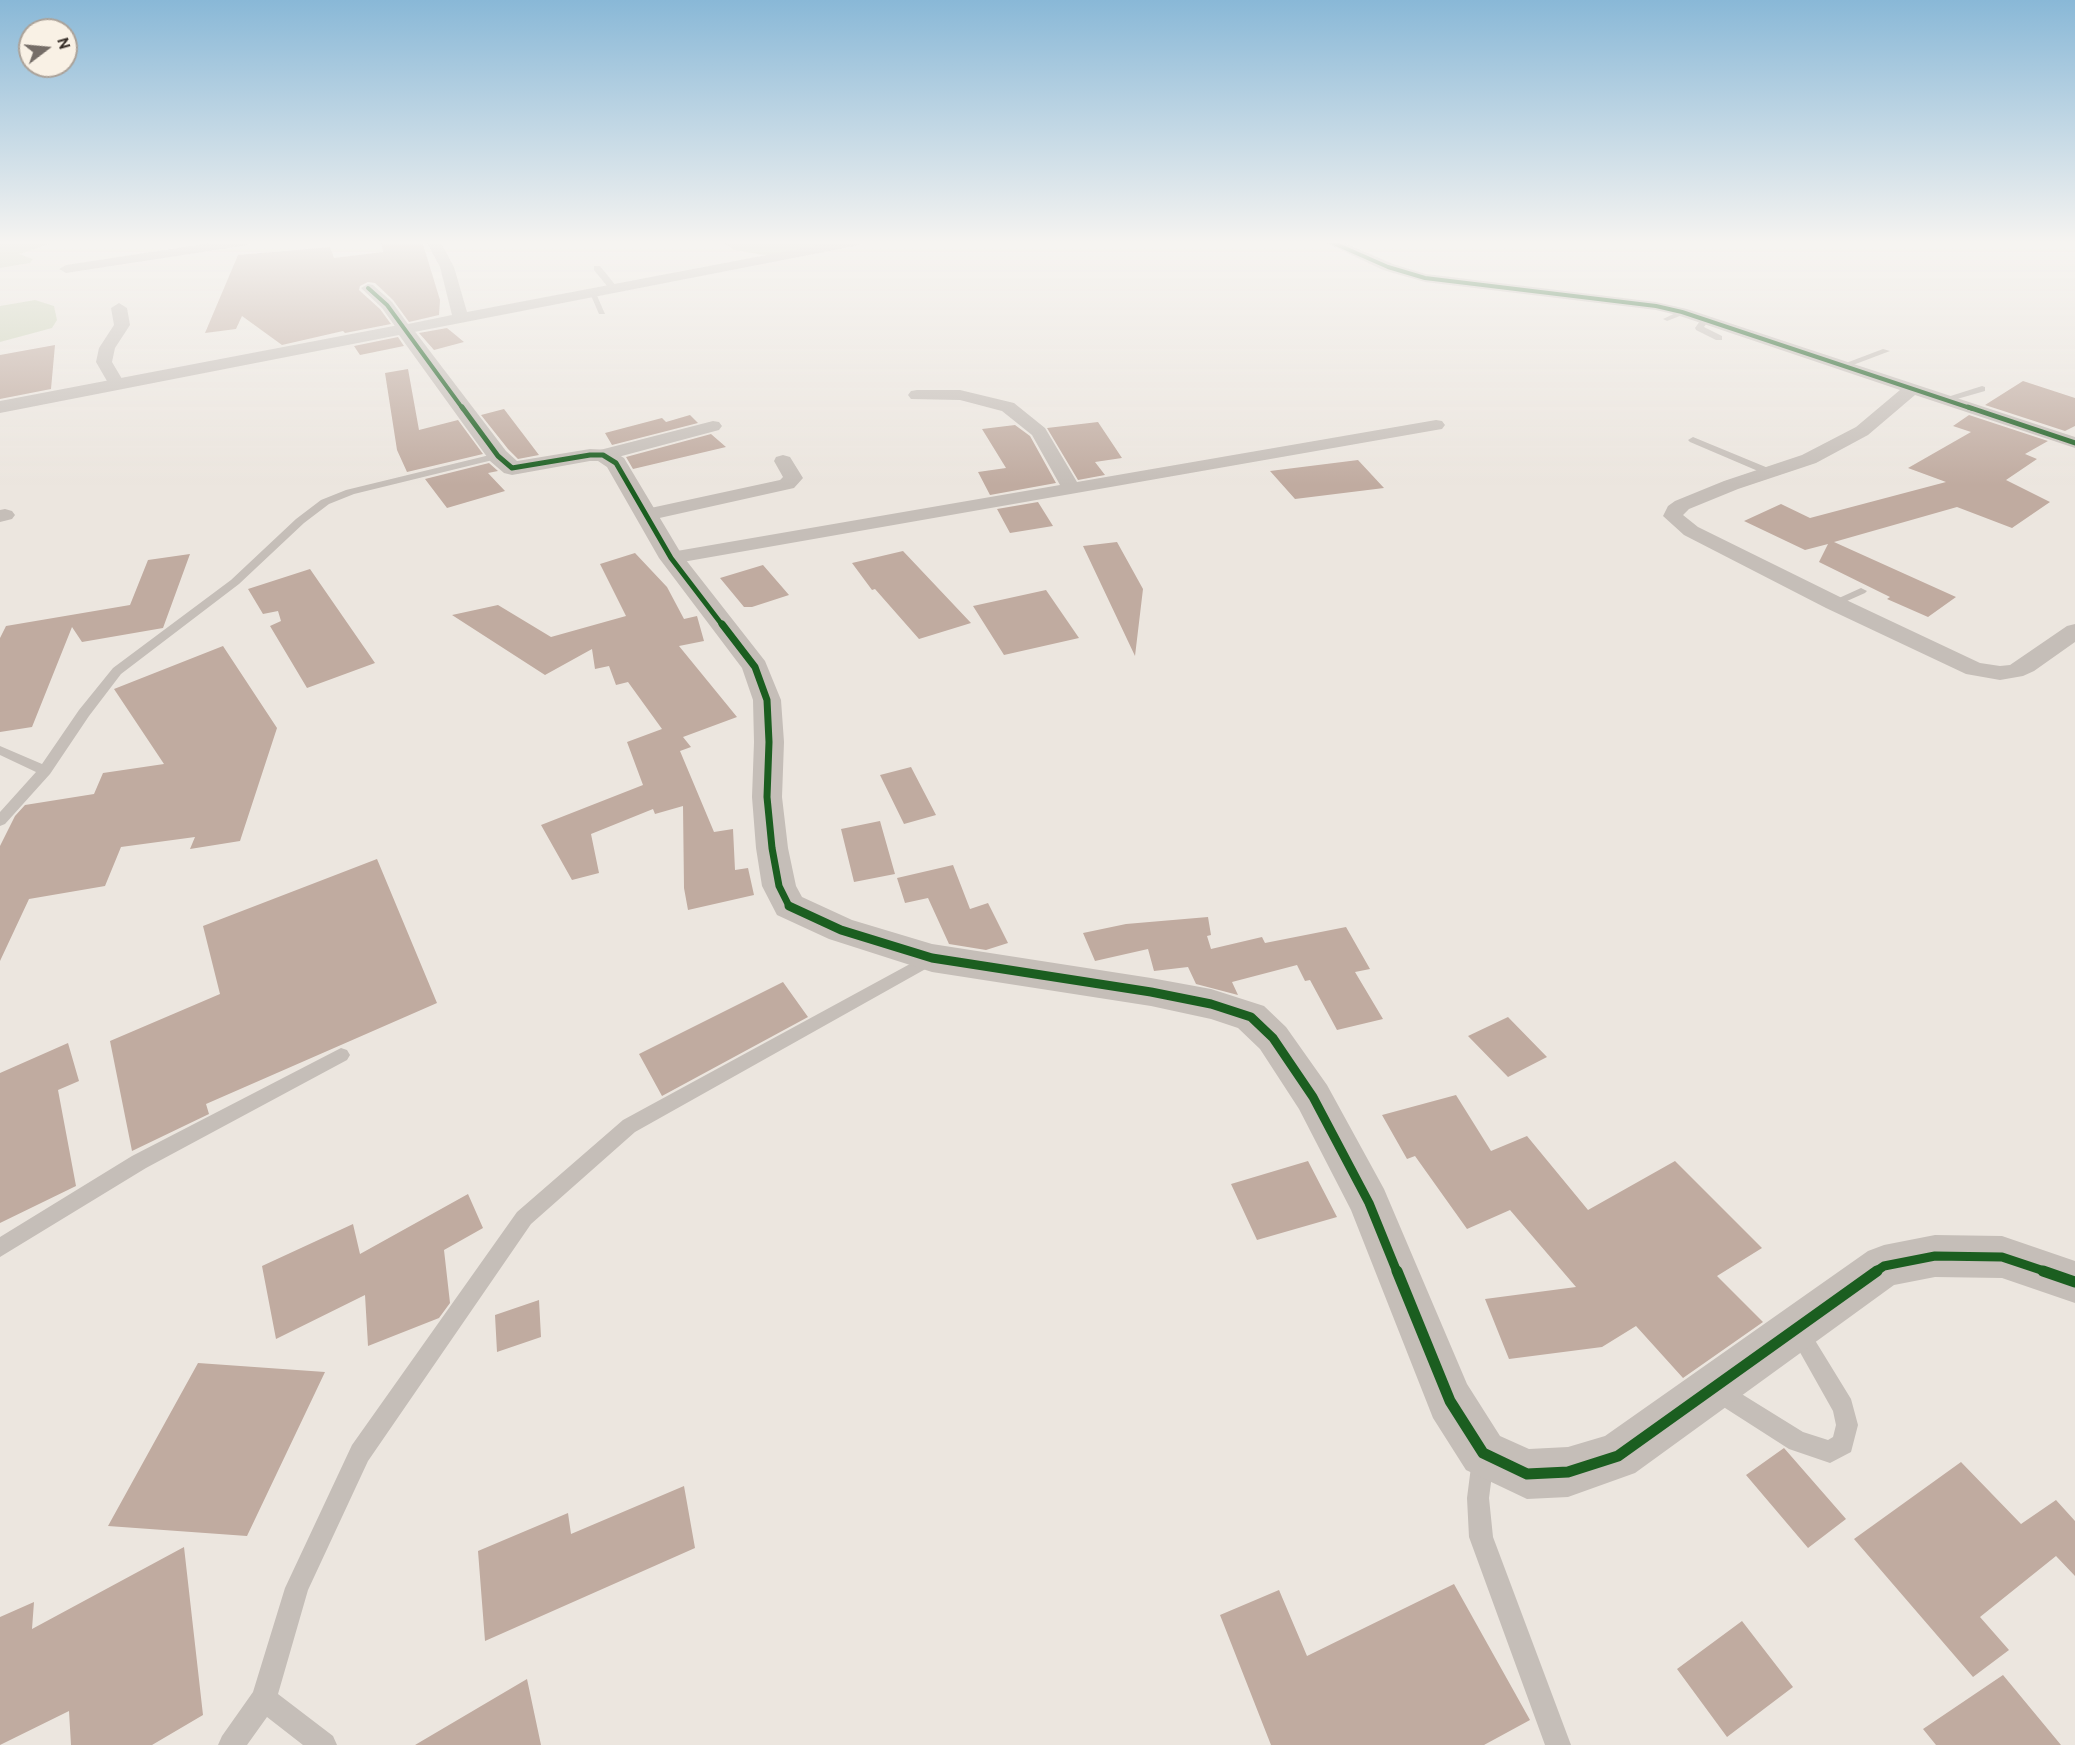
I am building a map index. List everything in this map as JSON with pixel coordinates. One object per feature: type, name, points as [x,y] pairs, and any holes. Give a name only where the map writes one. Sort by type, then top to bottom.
[{"type":"street","points":[[117,384],[104,362],[106,348],[122,322]]},
{"type":"street","points":[[400,322],[498,456],[512,468],[603,455],[713,426]]},
{"type":"street","points":[[0,407],[430,322]]},
{"type":"street","points":[[1712,322],[2075,443]]},
{"type":"street","points":[[1912,389],[1862,432],[1809,459],[1731,485],[1682,505],[1675,510],[1673,516],[1691,531],[1834,603],[1974,669],[2000,673],[2026,666],[2075,631]]},
{"type":"street","points":[[917,395],[960,394],[1008,406],[1039,432],[1071,487]]},
{"type":"street","points":[[671,558],[1436,425]]},
{"type":"street","points":[[603,455],[616,463],[671,558],[754,666],[767,700],[768,797],[772,848],[779,886],[789,906],[841,930],[932,958],[1151,992],[1211,1005],[1251,1017],[1273,1038],[1313,1097],[1369,1203],[1450,1401],[1484,1453],[1527,1474],[1568,1472],[1618,1456],[1884,1266],[1935,1256],[2002,1257],[2075,1282]]},
{"type":"street","points":[[646,515],[787,484],[793,478],[783,461]]},
{"type":"lane","points":[[1703,322],[1700,328],[1719,338]]},
{"type":"lane","points":[[1842,366],[1886,351]]},
{"type":"lane","points":[[1942,400],[1982,389]]},
{"type":"lane","points":[[1692,440],[1769,472]]},
{"type":"lane","points":[[0,821],[45,771],[84,712],[117,671],[235,582],[300,521],[326,501],[350,492],[498,456]]},
{"type":"lane","points":[[1834,603],[1861,591]]},
{"type":"lane","points":[[0,750],[45,771]]},
{"type":"lane","points":[[231,1745],[264,1699],[297,1588],[360,1453],[524,1218],[629,1126],[932,958]]},
{"type":"lane","points":[[0,1248],[140,1162],[341,1055]]},
{"type":"lane","points":[[1714,1388],[1797,1441],[1830,1452],[1843,1444],[1847,1425],[1844,1407],[1797,1328]]},
{"type":"lane","points":[[1484,1453],[1478,1498],[1481,1537],[1558,1745]]},
{"type":"lane","points":[[264,1699],[324,1745]]},
{"type":"green space","points":[[0,322],[55,322],[52,328],[0,342]]},
{"type":"building","points":[[209,322],[239,322],[236,329],[205,333]]},
{"type":"building","points":[[251,322],[391,324],[345,333],[343,331],[282,345]]},
{"type":"building","points":[[447,328],[464,342],[434,350],[419,333]]},
{"type":"building","points":[[398,337],[404,346],[360,355],[354,346]]},
{"type":"building","points":[[55,345],[51,389],[0,399],[0,355]]},
{"type":"building","points":[[408,369],[419,430],[458,420],[483,454],[407,472],[397,450],[385,373]]},
{"type":"building","points":[[2023,381],[2075,398],[2075,426],[2065,431],[1985,405]]},
{"type":"building","points":[[504,409],[539,455],[518,459],[481,415]]},
{"type":"building","points":[[690,415],[698,423],[612,445],[605,433],[662,418],[666,422]]},
{"type":"building","points":[[1969,415],[2048,441],[2025,454],[2037,459],[2006,480],[2050,502],[2012,528],[1957,507],[1834,542],[1956,597],[1928,617],[1887,599],[1890,597],[1819,562],[1828,544],[1805,550],[1744,521],[1781,504],[1810,518],[1946,482],[1908,468],[1971,432],[1953,426]]},
{"type":"building","points":[[1098,422],[1122,458],[1095,462],[1105,475],[1078,480],[1047,428]]},
{"type":"building","points":[[1015,425],[1030,436],[1056,483],[990,495],[978,472],[1006,468],[982,429]]},
{"type":"building","points":[[711,434],[726,447],[633,469],[626,457]]},
{"type":"building","points":[[1358,460],[1384,488],[1295,499],[1270,471]]},
{"type":"building","points":[[489,463],[498,471],[488,473],[505,491],[447,508],[425,479]]},
{"type":"building","points":[[1038,502],[1053,526],[1010,533],[997,509]]},
{"type":"building","points":[[1117,542],[1143,589],[1135,656],[1083,546]]},
{"type":"building","points":[[903,551],[971,623],[919,639],[875,589],[872,590],[852,563]]},
{"type":"building","points":[[635,553],[667,587],[684,619],[697,616],[704,641],[679,646],[737,717],[683,737],[691,747],[680,751],[714,832],[733,829],[735,870],[748,868],[754,895],[688,910],[684,888],[683,806],[655,814],[653,809],[591,834],[599,873],[572,880],[541,825],[643,785],[627,742],[662,729],[628,682],[616,685],[609,666],[595,669],[592,649],[545,675],[452,615],[498,605],[551,637],[626,616],[600,564]]},
{"type":"building","points":[[190,554],[163,628],[82,642],[72,627],[32,727],[0,732],[0,638],[6,626],[130,605],[148,560]]},
{"type":"building","points":[[763,565],[789,595],[752,607],[744,607],[720,578]]},
{"type":"building","points":[[310,569],[375,663],[307,688],[270,626],[281,621],[278,611],[263,614],[248,589]]},
{"type":"building","points":[[1046,590],[1079,638],[1004,655],[973,606]]},
{"type":"building","points":[[223,646],[277,728],[240,841],[190,849],[195,837],[121,847],[105,886],[29,899],[0,961],[0,846],[15,816],[25,805],[94,794],[103,773],[164,764],[114,689]]},
{"type":"building","points":[[911,767],[936,815],[904,824],[880,775]]},
{"type":"building","points":[[880,821],[895,874],[854,882],[841,829]]},
{"type":"building","points":[[377,859],[437,1003],[206,1104],[209,1114],[132,1151],[110,1041],[220,994],[203,926]]},
{"type":"building","points":[[953,865],[970,909],[988,903],[1008,943],[986,950],[949,944],[928,898],[905,903],[897,878]]},
{"type":"building","points":[[1208,917],[1211,935],[1207,936],[1211,949],[1262,937],[1265,943],[1346,927],[1370,969],[1355,972],[1383,1019],[1337,1030],[1310,980],[1305,981],[1297,965],[1232,982],[1238,995],[1196,984],[1188,967],[1154,971],[1148,949],[1095,961],[1083,933],[1126,924]]},
{"type":"building","points":[[783,982],[808,1017],[662,1096],[639,1054]]},
{"type":"building","points":[[1508,1017],[1547,1057],[1508,1077],[1468,1036]]},
{"type":"building","points":[[68,1043],[79,1081],[58,1090],[76,1186],[0,1223],[0,1073]]},
{"type":"building","points":[[1456,1095],[1491,1151],[1527,1136],[1588,1210],[1675,1161],[1762,1248],[1717,1276],[1763,1322],[1683,1378],[1636,1326],[1602,1347],[1509,1359],[1485,1299],[1576,1287],[1510,1210],[1467,1229],[1415,1156],[1407,1159],[1382,1115]]},
{"type":"building","points":[[1308,1161],[1337,1217],[1257,1240],[1231,1184]]},
{"type":"building","points":[[468,1194],[483,1228],[444,1250],[450,1303],[439,1318],[368,1346],[365,1295],[276,1339],[262,1266],[353,1224],[360,1254]]},
{"type":"building","points":[[539,1300],[541,1337],[497,1352],[495,1315]]},
{"type":"building","points":[[198,1363],[325,1372],[247,1536],[108,1526]]},
{"type":"building","points":[[1784,1448],[1846,1519],[1808,1548],[1746,1475]]},
{"type":"building","points":[[1961,1462],[2021,1524],[2056,1500],[2075,1521],[2075,1576],[2056,1556],[1980,1617],[2009,1650],[1973,1677],[1854,1539]]},
{"type":"building","points":[[684,1486],[695,1548],[485,1641],[478,1551],[568,1513],[571,1534]]},
{"type":"building","points":[[184,1547],[203,1715],[152,1745],[71,1745],[69,1711],[0,1745],[0,1617],[34,1602],[32,1629]]},
{"type":"building","points":[[1454,1584],[1530,1720],[1484,1745],[1271,1745],[1220,1615],[1279,1590],[1307,1656]]},
{"type":"building","points":[[1742,1621],[1793,1687],[1727,1737],[1677,1669]]},
{"type":"building","points":[[2003,1675],[2061,1745],[1936,1745],[1923,1729]]},
{"type":"building","points":[[527,1679],[541,1745],[415,1745]]},
{"type":"cycle path","points":[[400,322],[498,456],[512,468],[590,455],[603,455],[616,463],[671,558],[755,667],[767,700],[769,742],[767,797],[772,848],[779,886],[789,906],[841,930],[932,958],[1151,992],[1211,1004],[1251,1017],[1273,1038],[1313,1097],[1369,1203],[1450,1401],[1483,1453],[1527,1474],[1568,1472],[1618,1456],[1884,1266],[1935,1256],[2002,1257],[2075,1282]]},
{"type":"cycle path","points":[[1713,322],[2075,443]]}]
